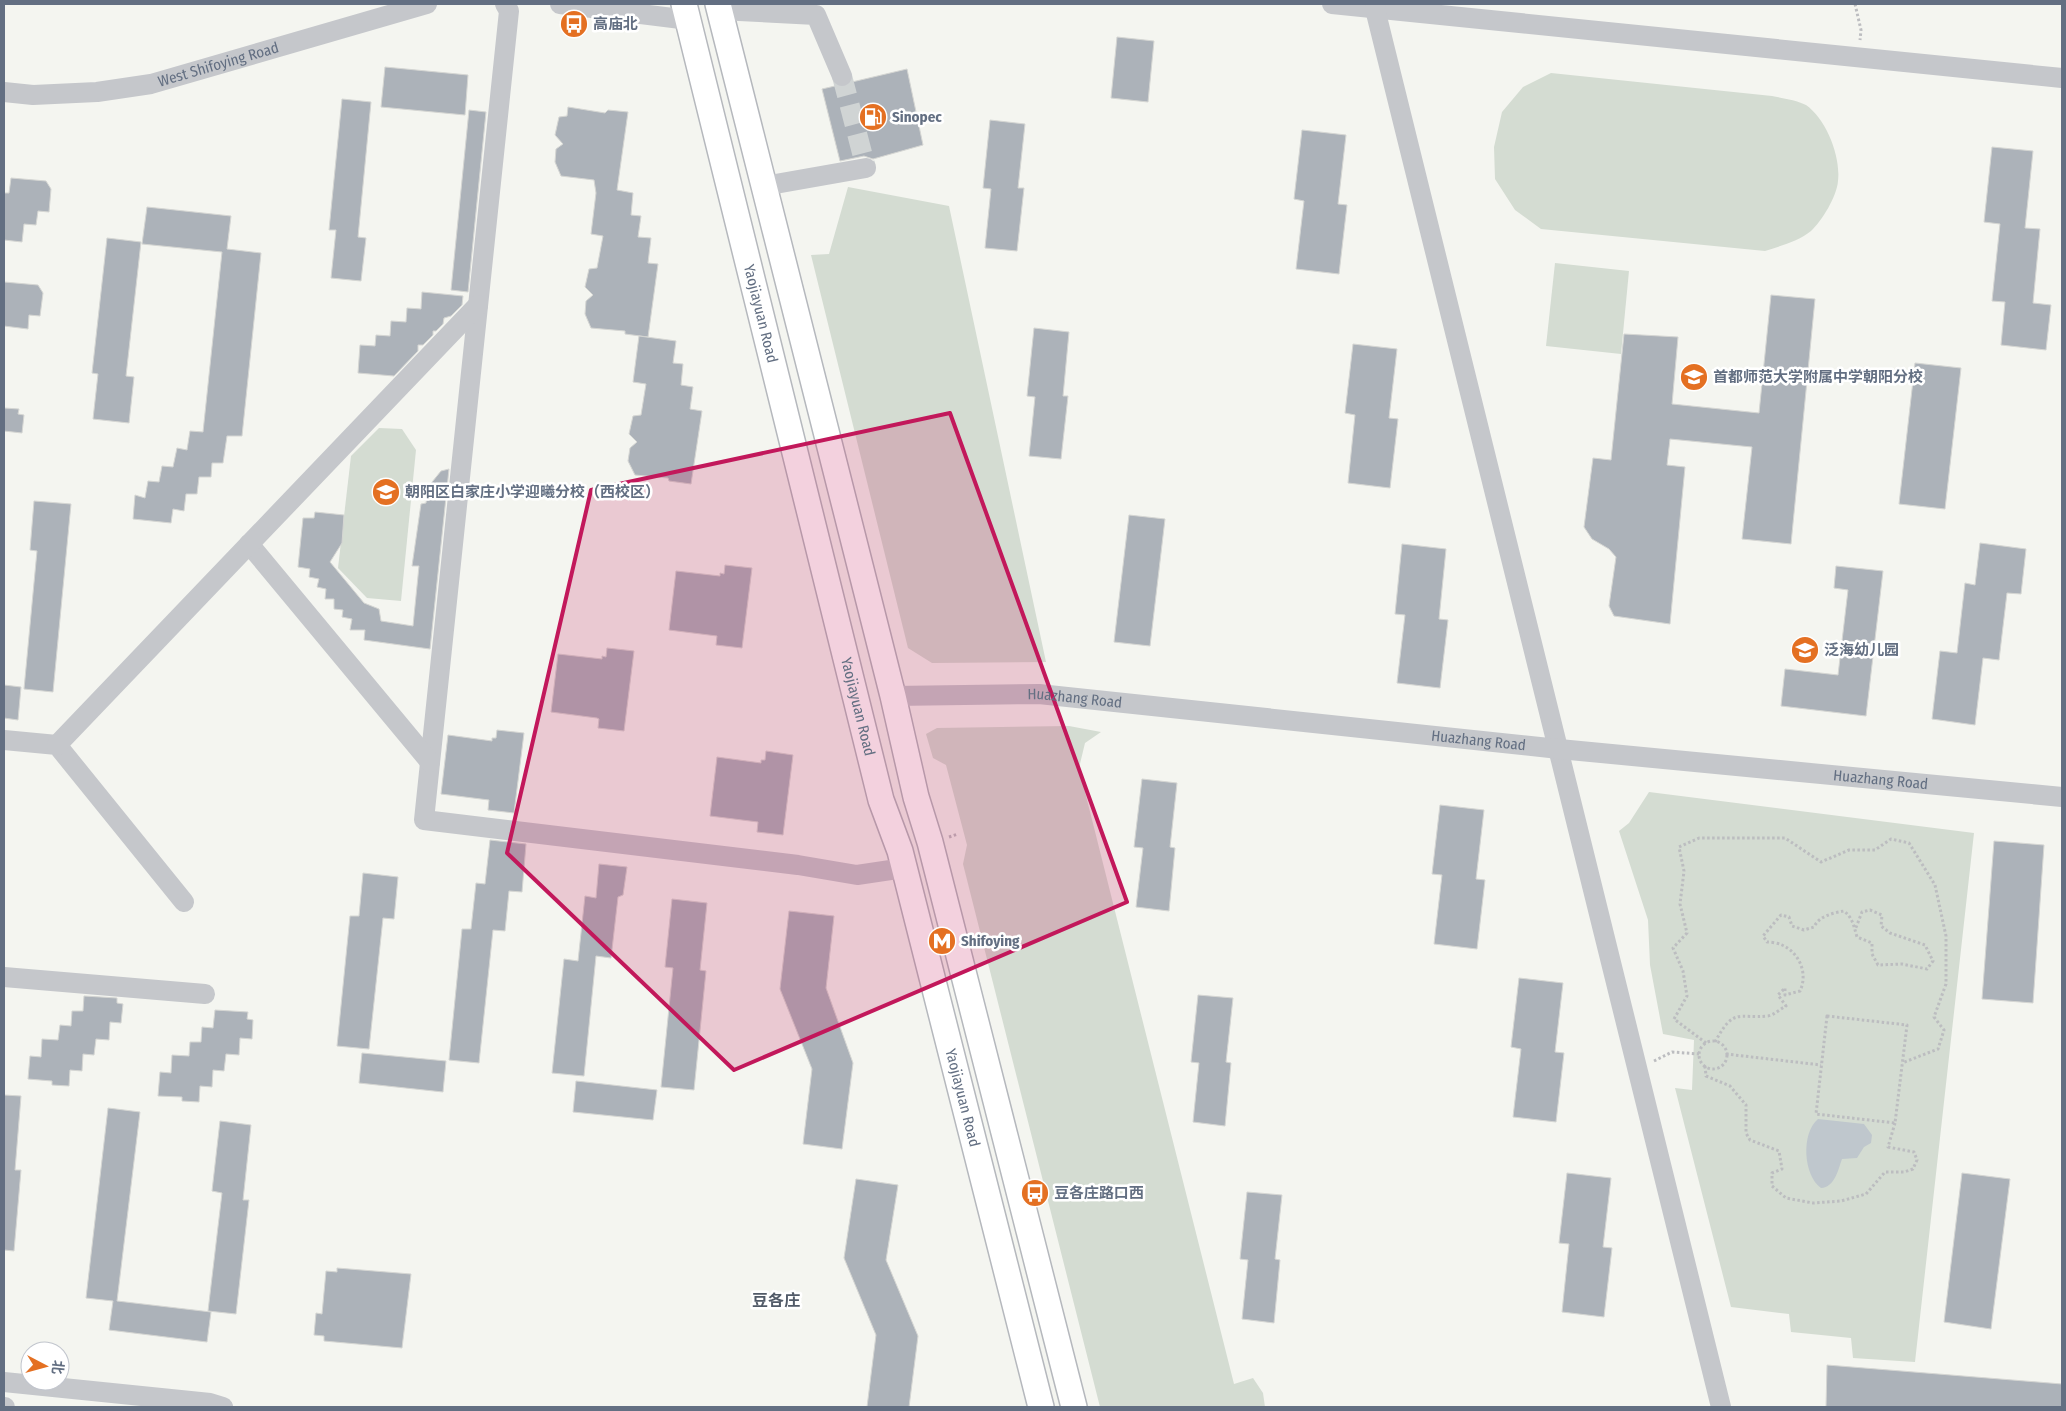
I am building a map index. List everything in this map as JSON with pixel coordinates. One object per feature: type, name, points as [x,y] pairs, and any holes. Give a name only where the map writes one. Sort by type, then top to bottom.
[{"type":"main road","points":[[718,7],[893,696],[916,796],[942,890],[1074,1407]]},
{"type":"main road","name":"Yaojiayuan Road","points":[[686,12],[881,800],[904,868],[1041,1407]]},
{"type":"street","name":"West Shifoying Road","points":[[4,92],[33,95],[97,92],[150,84],[428,4]]},
{"type":"street","points":[[505,4],[508,11],[424,820],[798,865],[857,874],[904,868]]},
{"type":"street","points":[[560,4],[686,12]]},
{"type":"street","points":[[1332,4],[2062,78]]},
{"type":"street","points":[[718,7],[819,9],[842,76]]},
{"type":"street","points":[[1376,7],[1721,1407]]},
{"type":"street","points":[[764,186],[866,168]]},
{"type":"street","points":[[57,745],[478,305]]},
{"type":"street","points":[[249,544],[430,762]]},
{"type":"street","name":"Huazhang Road","points":[[893,696],[1039,694],[1558,749],[2062,797]]},
{"type":"street","points":[[4,740],[57,745],[184,902]]},
{"type":"street","points":[[4,976],[205,994]]},
{"type":"street","points":[[4,1382],[210,1403],[223,1407]]},
{"type":"path","points":[[1856,4],[1860,30],[1858,58]]},
{"type":"path","points":[[1705,1066],[1717,1068],[1724,1063],[1726,1054],[1723,1046],[1715,1042],[1706,1043],[1674,1019],[1687,996],[1683,970],[1672,948],[1687,933],[1680,904],[1684,871],[1679,847],[1699,838],[1785,838],[1821,862],[1849,850],[1875,850],[1891,839],[1909,843],[1935,885],[1946,936],[1946,984],[1934,1017],[1944,1030],[1938,1049],[1902,1063]]},
{"type":"path","points":[[1715,1042],[1724,1026],[1739,1015],[1770,1016],[1786,1006],[1778,995],[1784,988],[1785,995],[1800,991],[1805,980],[1800,961],[1783,945],[1767,942],[1763,936],[1781,915],[1789,917],[1792,926],[1804,930],[1814,927],[1816,922],[1831,913],[1844,911],[1851,917],[1857,937],[1872,943],[1872,954],[1878,965],[1902,964],[1927,969],[1933,961],[1925,945],[1890,933],[1881,926],[1882,915],[1870,910],[1862,912],[1855,930]]},
{"type":"path","points":[[1699,1054],[1705,1066],[1706,1076],[1730,1086],[1746,1105],[1746,1133],[1750,1140],[1779,1151],[1782,1169],[1772,1173],[1772,1186],[1786,1198],[1813,1203],[1841,1201],[1866,1194],[1885,1172],[1904,1172],[1913,1169],[1917,1160],[1914,1152],[1888,1147],[1895,1124],[1907,1025],[1827,1016],[1816,1114],[1895,1124]]},
{"type":"path","points":[[1699,1054],[1706,1043]]},
{"type":"path","points":[[1637,1068],[1672,1052],[1699,1054]]},
{"type":"path","points":[[1726,1054],[1822,1065]]},
{"type":"highlighted area","points":[[950,413],[1127,902],[734,1070],[507,853],[591,490]]},
{"type":"shaded area","points":[[1551,73],[1772,96],[1802,103],[1820,119],[1831,139],[1838,171],[1837,187],[1832,201],[1815,227],[1806,235],[1765,251],[1541,229],[1515,210],[1495,179],[1494,147],[1502,112],[1523,87]]},
{"type":"shaded area","points":[[848,187],[949,206],[1046,662],[932,663],[908,648],[811,255],[829,254]]},
{"type":"shaded area","points":[[1555,263],[1629,271],[1621,354],[1546,346]]},
{"type":"shaded area","points":[[379,428],[402,429],[416,450],[401,601],[367,598],[338,568],[351,456]]},
{"type":"shaded area","points":[[1069,726],[1101,732],[1085,743],[1079,768],[1234,1384],[1253,1378],[1263,1393],[1265,1407],[1100,1407],[963,864],[967,845],[946,765],[933,758],[926,734],[937,728]]},
{"type":"shaded area","points":[[1649,792],[1974,833],[1915,1362],[1853,1358],[1851,1338],[1791,1332],[1789,1314],[1731,1307],[1675,1088],[1692,1090],[1694,1040],[1663,1034],[1650,965],[1648,920],[1619,831],[1629,823]]},
{"type":"shaded area","points":[[1818,1119],[1864,1124],[1872,1135],[1871,1143],[1864,1147],[1857,1158],[1842,1159],[1833,1181],[1830,1185],[1821,1188],[1811,1174],[1806,1154],[1809,1134]]},
{"type":"building","points":[[1117,37],[1154,41],[1148,102],[1111,98]]},
{"type":"building","points":[[385,67],[468,75],[465,115],[381,107]]},
{"type":"building","name":"Sinopec","points":[[907,69],[923,145],[873,159],[864,156],[840,161],[822,89],[835,86],[846,87],[852,82]]},
{"type":"building","points":[[342,99],[371,102],[358,237],[366,238],[361,281],[331,278],[336,230],[329,230]]},
{"type":"building","points":[[568,107],[605,113],[608,110],[628,112],[617,190],[633,193],[631,215],[641,216],[638,237],[651,238],[648,263],[658,264],[648,337],[625,334],[625,331],[591,328],[585,314],[586,301],[593,295],[585,287],[589,269],[597,268],[603,236],[591,234],[596,193],[594,180],[561,176],[555,162],[556,149],[563,144],[555,135],[559,117],[567,116]]},
{"type":"building","points":[[469,110],[486,112],[468,292],[451,290]]},
{"type":"building","points":[[990,120],[1025,124],[1018,188],[1024,188],[1017,251],[985,248],[991,189],[983,188]]},
{"type":"building","points":[[1302,130],[1346,135],[1338,204],[1347,205],[1339,274],[1296,269],[1304,201],[1294,199]]},
{"type":"building","points":[[1992,147],[2033,151],[2025,228],[2040,229],[2033,303],[2051,305],[2046,350],[2001,345],[2005,302],[1992,301],[2000,224],[1984,222]]},
{"type":"building","points":[[11,178],[46,181],[51,189],[49,212],[38,211],[36,225],[24,224],[22,242],[4,240],[4,193],[9,193]]},
{"type":"building","points":[[147,207],[231,216],[227,249],[261,253],[242,436],[227,436],[223,463],[212,463],[211,477],[199,477],[197,494],[186,494],[184,511],[173,509],[171,523],[133,519],[135,495],[145,498],[148,481],[159,482],[162,466],[173,467],[177,448],[187,450],[190,431],[203,432],[222,252],[142,244]]},
{"type":"building","points":[[107,238],[141,242],[126,376],[134,377],[129,423],[93,419],[98,374],[92,373]]},
{"type":"building","points":[[4,282],[38,285],[43,293],[40,316],[29,315],[28,329],[4,326]]},
{"type":"building","points":[[422,292],[463,296],[462,305],[451,316],[444,318],[443,324],[436,331],[433,331],[433,335],[423,345],[418,345],[418,351],[394,376],[358,373],[360,345],[375,346],[376,335],[390,336],[391,321],[406,322],[407,308],[421,309]]},
{"type":"building","points":[[1771,295],[1815,299],[1791,544],[1742,539],[1752,447],[1670,439],[1667,465],[1685,467],[1670,624],[1614,616],[1609,606],[1616,557],[1609,549],[1592,539],[1584,527],[1593,458],[1611,460],[1624,334],[1678,337],[1672,404],[1759,413]]},
{"type":"building","points":[[1034,328],[1069,332],[1063,396],[1068,396],[1061,459],[1029,456],[1035,397],[1027,396]]},
{"type":"building","points":[[639,336],[676,341],[673,363],[683,364],[681,385],[693,387],[690,409],[702,411],[691,484],[669,481],[668,478],[635,475],[628,461],[630,448],[637,442],[629,434],[633,416],[641,415],[646,384],[633,382]]},
{"type":"building","points":[[1353,344],[1397,349],[1389,418],[1398,419],[1390,488],[1348,483],[1355,415],[1345,413]]},
{"type":"building","points":[[1915,363],[1961,368],[1945,509],[1899,504]]},
{"type":"building","points":[[4,408],[19,409],[18,414],[24,415],[22,433],[4,431]]},
{"type":"building","points":[[449,469],[430,649],[364,640],[365,630],[350,630],[352,619],[342,617],[343,610],[334,609],[334,599],[325,599],[326,589],[317,587],[319,579],[309,577],[310,569],[298,567],[303,518],[314,518],[315,512],[344,515],[342,543],[330,562],[364,603],[379,609],[381,621],[413,626],[419,566],[412,566],[421,504],[426,503],[428,487],[441,471]]},
{"type":"building","points":[[34,501],[71,504],[53,692],[24,689],[37,551],[30,550]]},
{"type":"building","points":[[1129,515],[1165,519],[1150,646],[1114,642]]},
{"type":"building","points":[[1980,543],[2026,549],[2021,594],[2007,593],[1999,660],[1983,658],[1975,725],[1932,719],[1940,651],[1957,653],[1965,583],[1975,585]]},
{"type":"building","points":[[1402,544],[1446,549],[1439,619],[1448,620],[1440,688],[1397,683],[1405,615],[1395,614]]},
{"type":"building","points":[[725,565],[752,568],[742,648],[716,645],[717,636],[669,630],[676,571],[720,576],[720,573],[724,574]]},
{"type":"building","points":[[1836,566],[1883,571],[1866,716],[1781,706],[1785,669],[1838,675],[1848,590],[1834,588]]},
{"type":"building","points":[[607,648],[634,651],[624,731],[598,728],[599,719],[597,718],[551,712],[558,654],[602,659],[602,656],[606,657]]},
{"type":"building","points":[[4,685],[21,687],[18,720],[4,718]]},
{"type":"building","points":[[497,730],[524,733],[514,813],[488,810],[489,800],[441,794],[448,735],[492,741],[492,738],[496,738]]},
{"type":"building","points":[[766,751],[793,755],[783,835],[757,832],[758,822],[710,816],[717,757],[761,763],[761,760],[765,760]]},
{"type":"building","points":[[1142,779],[1177,783],[1170,847],[1175,848],[1169,911],[1136,907],[1143,848],[1134,847]]},
{"type":"building","points":[[1440,805],[1484,810],[1476,879],[1485,880],[1477,949],[1434,944],[1442,875],[1432,874]]},
{"type":"building","points":[[490,840],[526,844],[522,892],[509,891],[505,931],[493,930],[479,1063],[449,1060],[462,929],[471,929],[476,883],[485,884]]},
{"type":"building","points":[[1994,841],[2044,845],[2033,1003],[1982,999]]},
{"type":"building","points":[[599,864],[627,867],[623,895],[618,897],[611,958],[596,956],[584,1076],[552,1073],[564,959],[578,961],[585,896],[596,898]]},
{"type":"building","points":[[363,873],[398,877],[394,919],[383,918],[369,1049],[337,1046],[350,916],[359,916]]},
{"type":"building","points":[[672,899],[707,903],[700,970],[706,971],[694,1090],[661,1087],[673,968],[665,967]]},
{"type":"building","points":[[789,911],[834,916],[826,988],[853,1063],[842,1149],[803,1144],[812,1069],[780,989]]},
{"type":"building","points":[[1519,978],[1563,983],[1555,1052],[1564,1053],[1556,1122],[1513,1117],[1521,1049],[1511,1047]]},
{"type":"building","points":[[1198,995],[1233,998],[1226,1062],[1231,1063],[1225,1126],[1193,1122],[1199,1063],[1191,1062]]},
{"type":"building","points":[[84,996],[117,998],[117,1003],[123,1004],[121,1023],[110,1022],[109,1040],[96,1039],[94,1055],[83,1054],[82,1071],[70,1070],[69,1086],[52,1085],[52,1081],[28,1079],[30,1056],[41,1057],[42,1039],[58,1040],[60,1025],[71,1026],[72,1011],[83,1011]]},
{"type":"building","points":[[215,1010],[248,1012],[247,1019],[253,1020],[252,1039],[240,1038],[239,1055],[226,1054],[224,1071],[213,1070],[212,1087],[200,1086],[199,1102],[182,1101],[182,1097],[158,1096],[160,1072],[171,1073],[172,1055],[189,1056],[190,1042],[201,1042],[202,1027],[213,1028]]},
{"type":"building","points":[[362,1053],[446,1061],[443,1092],[359,1083]]},
{"type":"building","points":[[576,1081],[657,1090],[653,1120],[573,1112]]},
{"type":"building","points":[[4,1095],[21,1096],[15,1170],[21,1170],[14,1251],[4,1250]]},
{"type":"building","points":[[108,1108],[140,1112],[117,1301],[211,1312],[207,1342],[109,1330],[113,1301],[86,1298]]},
{"type":"building","points":[[220,1121],[251,1125],[243,1200],[249,1200],[236,1314],[208,1311],[222,1193],[212,1191]]},
{"type":"building","points":[[1567,1173],[1611,1178],[1603,1247],[1612,1248],[1604,1317],[1562,1312],[1569,1244],[1559,1243]]},
{"type":"building","points":[[1962,1173],[2010,1179],[1991,1329],[1944,1322]]},
{"type":"building","points":[[856,1179],[898,1185],[886,1260],[918,1336],[909,1407],[867,1407],[876,1335],[844,1258]]},
{"type":"building","points":[[1247,1192],[1282,1195],[1275,1259],[1280,1260],[1274,1323],[1242,1319],[1248,1260],[1240,1259]]},
{"type":"building","points":[[337,1268],[411,1274],[402,1348],[324,1341],[324,1336],[314,1335],[316,1313],[322,1314],[326,1271],[337,1272]]},
{"type":"building","points":[[1827,1365],[2062,1384],[2062,1407],[1826,1407]]},
{"type":"tunnel","points":[[842,76],[866,168]]},
{"type":"place","name":"高庙北","points":[[574,24]]},
{"type":"place","name":"Sinopec","points":[[873,117]]},
{"type":"place","name":"首都师范大学附属中学朝阳分校","points":[[1694,377]]},
{"type":"place","name":"朝阳区白家庄小学迎曦分校（西校区）","points":[[386,492]]},
{"type":"place","name":"泛海幼儿园","points":[[1805,650]]},
{"type":"place","name":"Shifoying","points":[[942,941]]},
{"type":"place","name":"豆各庄路口西","points":[[1035,1193]]},
{"type":"district","name":"豆各庄","points":[[776,1300]]}]
